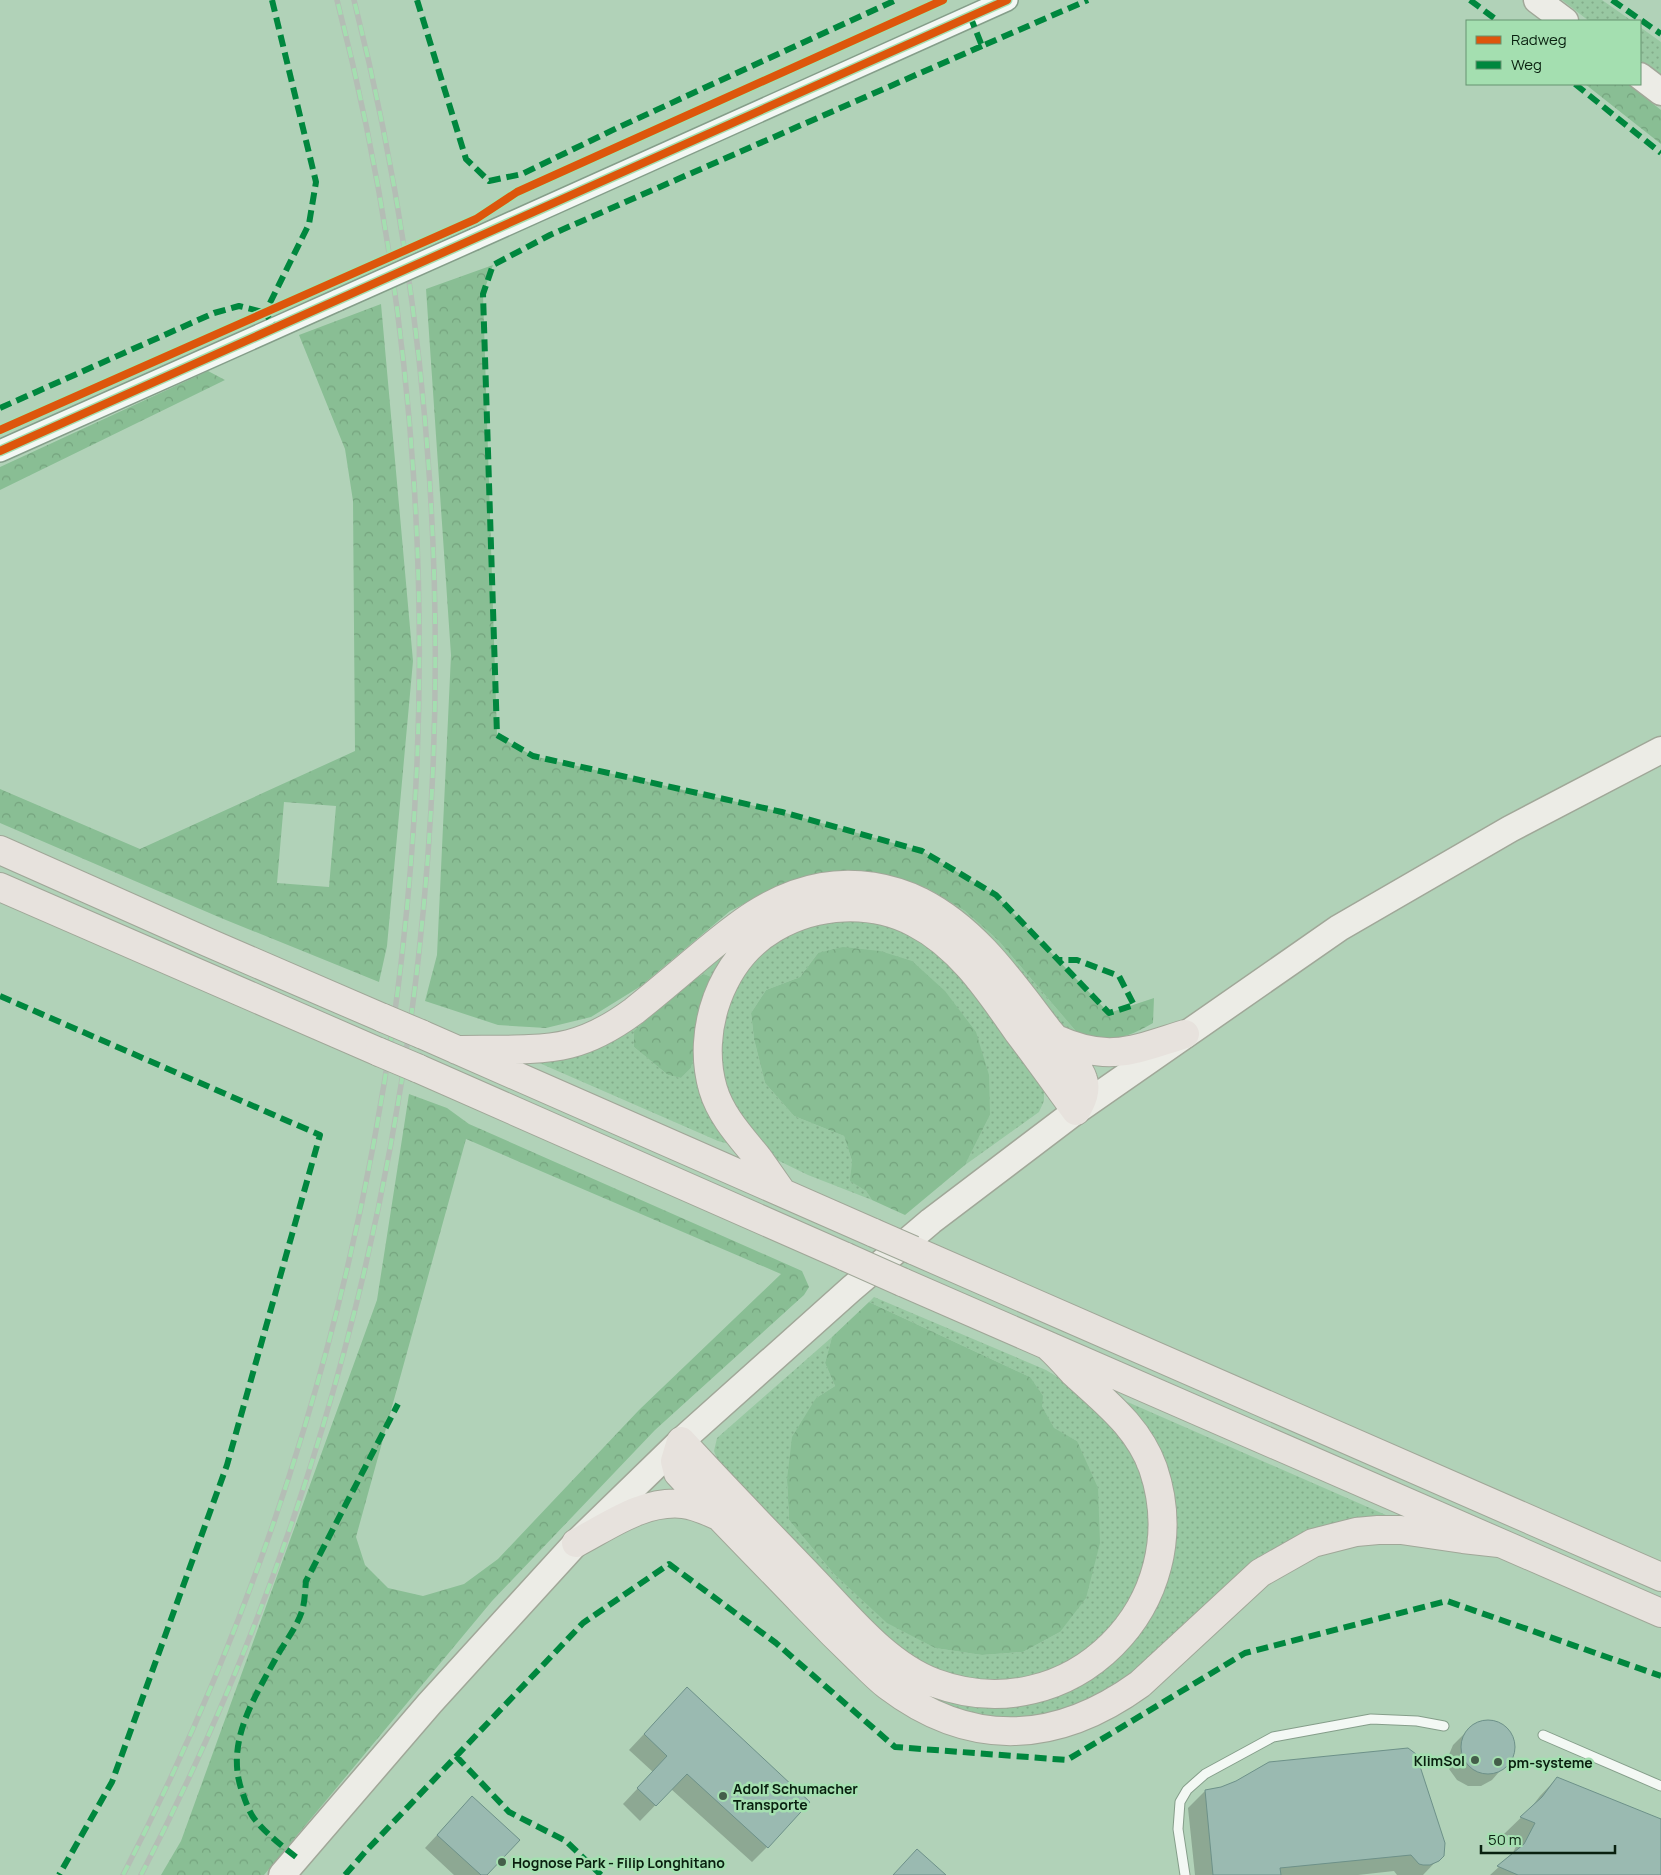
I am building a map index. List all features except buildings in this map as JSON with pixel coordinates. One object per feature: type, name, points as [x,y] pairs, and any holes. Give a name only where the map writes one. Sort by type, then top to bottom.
[{"type":"highway","points":[[0,850],[1661,1577]]},
{"type":"highway","points":[[457,1050],[552,1047],[588,1038],[628,1016],[731,930],[767,907],[802,892],[842,885],[880,888],[903,894],[953,922],[991,958],[1056,1039],[1084,1079],[1084,1094],[1076,1111],[973,971],[944,942],[916,923],[878,910],[856,907],[818,911],[774,928],[744,953],[733,967],[718,996],[709,1032],[707,1050],[709,1072],[713,1090],[720,1106],[734,1130],[760,1161],[782,1192]]},
{"type":"highway","points":[[0,887],[1661,1613]]},
{"type":"highway","points":[[1056,1039],[1074,1048],[1092,1052],[1112,1053],[1133,1050],[1185,1034]]},
{"type":"highway","points":[[1048,1346],[1112,1406],[1134,1431],[1152,1465],[1159,1490],[1163,1518],[1161,1552],[1156,1571],[1145,1602],[1136,1617],[1113,1645],[1098,1657],[1066,1677],[1044,1686],[1022,1691],[980,1693],[934,1683],[900,1664],[858,1627],[681,1441],[675,1461],[678,1473],[840,1641],[886,1685],[925,1710],[945,1719],[967,1726],[994,1730],[1041,1729],[1060,1725],[1080,1718],[1119,1699],[1140,1684],[1260,1573],[1313,1543],[1356,1532],[1378,1530],[1401,1530],[1463,1540],[1499,1542]]},
{"type":"highway","points":[[576,1544],[649,1506],[684,1504],[718,1516]]},
{"type":"main road","points":[[1537,0],[1565,20]]},
{"type":"main road","points":[[1641,77],[1661,92]]},
{"type":"main road","points":[[282,1875],[400,1738],[576,1544],[681,1441],[886,1259],[939,1215],[1076,1111],[1339,928],[1510,829],[1661,750]]},
{"type":"street","points":[[0,451],[1007,0]]},
{"type":"lane","points":[[1185,1875],[1178,1829],[1180,1802],[1186,1790],[1204,1774],[1273,1737],[1370,1719],[1417,1721],[1444,1726]]},
{"type":"lane","points":[[1543,1735],[1661,1786]]},
{"type":"green space","points":[[1562,0],[1602,0],[1631,20],[1588,20]]},
{"type":"green space","points":[[1641,28],[1661,42],[1661,75],[1641,61]]},
{"type":"green space","points":[[1586,85],[1629,85],[1661,110],[1661,144]]},
{"type":"green space","points":[[493,265],[483,294],[497,735],[533,756],[782,812],[922,851],[996,895],[1109,1013],[1154,998],[1153,1023],[1134,1033],[1118,1038],[1080,1036],[998,940],[965,911],[927,888],[880,876],[833,871],[785,883],[730,911],[641,986],[591,1017],[546,1028],[498,1025],[425,1001],[437,955],[451,655],[426,289]]},
{"type":"green space","points":[[381,304],[413,661],[387,946],[379,982],[221,918],[0,823],[0,789],[140,849],[355,751],[353,501],[345,449],[299,335]],"holes":[[[284,802],[336,806],[329,887],[277,883]]]},
{"type":"green space","points":[[208,371],[225,380],[0,490],[0,467]]},
{"type":"green space","points":[[833,871],[880,876],[927,888],[965,911],[998,940],[1080,1036],[1106,1040],[1131,1036],[1115,1042],[1074,1039],[840,876],[785,883]]},
{"type":"green space","points":[[847,891],[867,893],[900,901],[924,911],[945,925],[965,941],[983,960],[1048,1042],[1041,1046],[976,964],[951,939],[930,924],[908,912],[884,905],[859,901],[810,906],[786,914],[764,927],[749,939],[713,987],[714,978],[704,974],[690,981],[635,1031],[634,1047],[668,1075],[681,1078],[691,1068],[703,1020],[702,1056],[706,1087],[718,1115],[737,1146],[718,1141],[521,1055],[567,1052],[579,1049],[595,1041],[634,1018],[704,958],[753,922],[778,909],[804,899]]},
{"type":"green space","points":[[820,919],[890,922],[947,955],[1044,1090],[1044,1101],[1039,1112],[965,1165],[990,1115],[818,953],[800,977],[766,990],[751,1013],[754,1039],[765,1083],[794,1116],[844,1136],[852,1161],[851,1181],[866,1191],[872,1200],[808,1175],[773,1158],[734,1111],[715,1063],[731,982],[766,947]]},
{"type":"green space","points":[[843,947],[880,951],[912,961],[945,991],[976,1032],[989,1075],[990,1115],[965,1165],[905,1215],[872,1200],[866,1191],[850,1181],[852,1161],[844,1136],[794,1116],[765,1083],[754,1039],[751,1013],[766,990],[800,977],[818,953]]},
{"type":"green space","points":[[704,974],[714,978],[691,1068],[681,1078],[668,1075],[634,1047],[634,1031],[690,981]]},
{"type":"green space","points":[[409,1094],[447,1108],[469,1124],[802,1271],[809,1287],[804,1295],[655,1430],[492,1601],[264,1875],[161,1875],[181,1841],[377,1300]],"holes":[[[466,1139],[781,1274],[639,1410],[498,1559],[464,1584],[423,1596],[388,1588],[365,1565],[356,1537]]]},
{"type":"green space","points":[[874,1297],[1046,1370],[1084,1393],[1136,1454],[1149,1501],[1151,1543],[1143,1582],[1102,1638],[1064,1665],[1023,1679],[982,1680],[944,1673],[905,1655],[869,1627],[721,1469],[714,1451],[717,1438],[832,1337],[825,1363],[835,1386],[816,1398],[787,1480],[789,1520],[834,1574],[887,1622],[935,1648],[982,1655],[1023,1652],[1060,1632],[1077,1441],[1054,1429],[1030,1377],[869,1302]]},
{"type":"green space","points":[[869,1302],[1030,1377],[1043,1396],[1042,1406],[1054,1428],[1077,1441],[1098,1488],[1100,1543],[1086,1598],[1060,1632],[1023,1652],[982,1655],[935,1648],[887,1623],[834,1574],[789,1520],[787,1480],[792,1437],[816,1398],[835,1386],[825,1363],[832,1337]]},
{"type":"green space","points":[[1123,1400],[1395,1519],[1313,1536],[1135,1679],[1060,1718],[977,1724],[898,1686],[1000,1702],[1132,1638],[1175,1520]]},
{"type":"railway","points":[[123,1875],[224,1656],[304,1428],[364,1195],[402,957],[419,717],[414,476],[386,236],[337,0]]},
{"type":"railway","points":[[141,1875],[242,1656],[322,1428],[381,1195],[418,957],[435,717],[429,476],[402,236],[354,0]]},
{"type":"marked path","points":[[272,0],[316,182],[309,224],[265,313],[276,328]]},
{"type":"marked path","points":[[417,0],[466,159],[489,181],[522,174],[617,128],[896,0]]},
{"type":"marked path","points":[[970,16],[982,46],[1088,0]]},
{"type":"marked path","points":[[1470,0],[1497,20]]},
{"type":"marked path","points":[[1612,0],[1641,20]]},
{"type":"marked path","points":[[1641,20],[1661,34]]},
{"type":"marked path","points":[[982,46],[550,235],[493,265],[483,294],[497,735],[533,756],[782,812],[922,851],[996,895],[1109,1013],[1134,1005],[1119,976],[1077,960],[1058,960]]},
{"type":"marked path","points":[[1576,85],[1661,153]]},
{"type":"marked path","points":[[0,408],[214,313],[239,306],[263,312]]},
{"type":"marked path","points":[[0,996],[320,1135],[227,1465],[112,1782],[59,1875]]},
{"type":"marked path","points":[[296,1857],[265,1831],[250,1812],[238,1776],[237,1758],[239,1741],[244,1723],[258,1690],[300,1617],[304,1604],[306,1581],[398,1404]]},
{"type":"marked path","points":[[345,1875],[583,1623],[669,1564],[776,1643],[895,1747],[1067,1760],[1245,1653],[1447,1601],[1661,1676]]},
{"type":"marked path","points":[[456,1756],[509,1812],[566,1841],[601,1875]]},
{"type":"cycle path","points":[[0,430],[476,219],[517,192],[943,0]]},
{"type":"cycle path","points":[[0,451],[1007,0]]},
{"type":"place","name":"KlimSol","points":[[1475,1760]]},
{"type":"place","name":"pm-systeme","points":[[1498,1762]]},
{"type":"place","name":"Adolf Schumacher Transporte","points":[[723,1796]]},
{"type":"place","name":"Hognose Park - Filip Longhitano","points":[[502,1862]]}]
